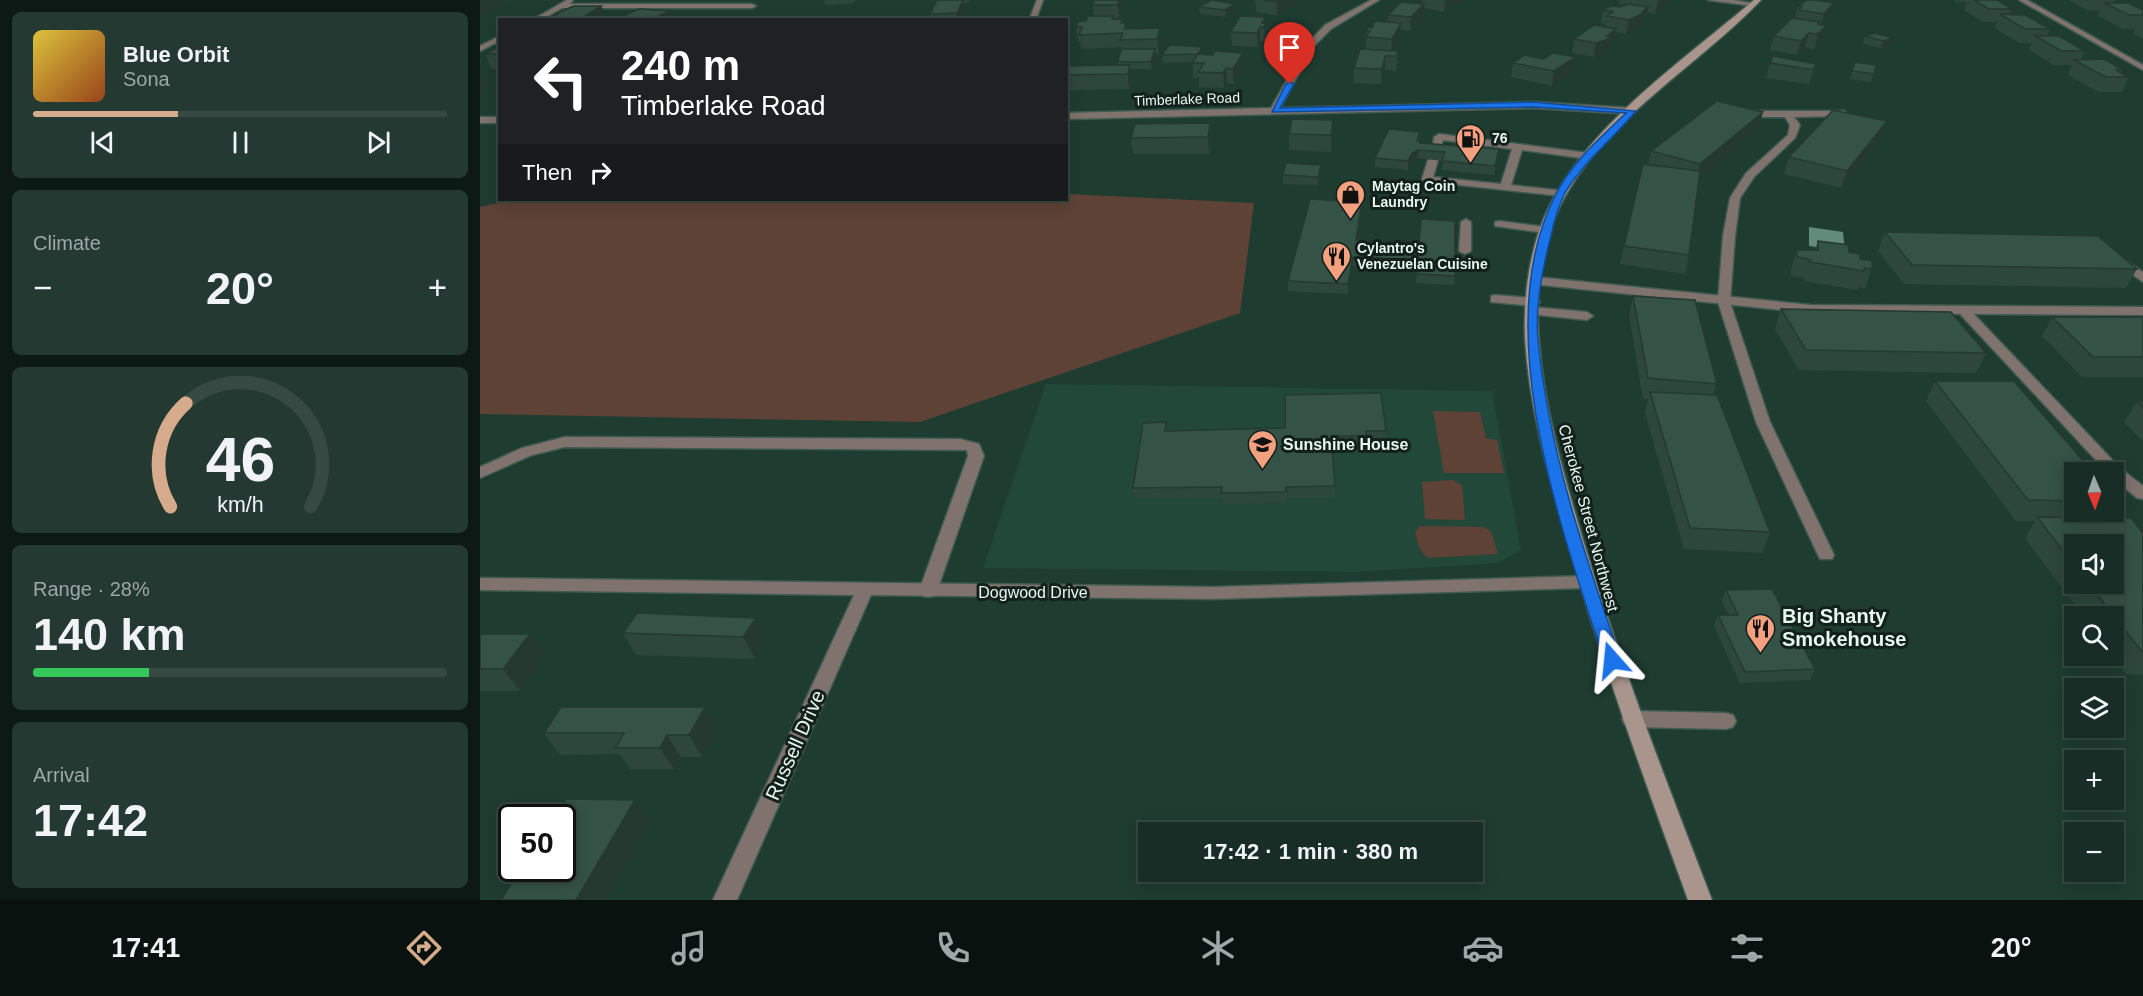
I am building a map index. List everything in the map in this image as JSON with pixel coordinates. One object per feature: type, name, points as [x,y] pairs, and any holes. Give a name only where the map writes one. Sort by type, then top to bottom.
[{"type":"main road","name":"Cherokee Street Northwest","points":[[1700,900],[1632,719],[1586,582],[1548,446],[1532,338],[1536,280],[1546,230],[1561,193],[1588,156],[1632,111],[1756,2]]},
{"type":"street","points":[[539,18],[572,0]]},
{"type":"street","points":[[1033,18],[1040,0]]},
{"type":"street","points":[[1275,111],[1311,45],[1328,27],[1376,0]]},
{"type":"street","points":[[1712,0],[1756,2]]},
{"type":"street","points":[[2022,0],[2143,68]]},
{"type":"street","points":[[561,6],[752,6]]},
{"type":"street","points":[[480,48],[498,39]]},
{"type":"street","name":"Timberlake Road","points":[[1068,116],[1533,105],[1632,111]]},
{"type":"street","points":[[1741,114],[1844,114]]},
{"type":"street","points":[[1788,114],[1795,125],[1792,135],[1750,175],[1735,198],[1729,236],[1725,302],[1763,422],[1826,555]]},
{"type":"street","points":[[480,120],[498,120]]},
{"type":"street","points":[[1561,193],[1427,179],[1439,137],[1588,156]]},
{"type":"street","points":[[1505,187],[1518,147]]},
{"type":"street","points":[[1466,222],[1466,251]]},
{"type":"street","points":[[1499,224],[1546,230]]},
{"type":"street","points":[[2118,258],[2143,278]]},
{"type":"street","points":[[1536,280],[1725,302],[1811,309],[1965,312],[2143,311]]},
{"type":"street","points":[[1495,299],[1587,316]]},
{"type":"street","points":[[1965,312],[2115,472],[2143,494]]},
{"type":"street","points":[[480,473],[527,451],[565,442],[960,444],[974,447],[976,456],[928,591]]},
{"type":"street","name":"Dogwood Drive","points":[[480,584],[1212,593],[1586,582]]},
{"type":"street","name":"Russell Drive","points":[[725,900],[865,590]]},
{"type":"street","points":[[1632,719],[1726,721]]},
{"type":"shaded area","points":[[1068,194],[1254,203],[1240,313],[920,422],[480,414],[480,207],[507,201],[1068,201]]},
{"type":"shaded area","points":[[1809,227],[1843,232],[1845,251],[1809,246]]},
{"type":"shaded area","name":"Sunshine House","points":[[1046,384],[1492,391],[1521,550],[1498,563],[1355,572],[983,568]]},
{"type":"shaded area","points":[[1433,411],[1480,412],[1486,438],[1497,440],[1504,473],[1444,473]]},
{"type":"shaded area","points":[[1453,480],[1462,485],[1465,520],[1425,519],[1422,482]]},
{"type":"shaded area","points":[[1420,526],[1483,527],[1491,531],[1498,554],[1427,558],[1419,547],[1415,532]]},
{"type":"building","points":[[937,0],[963,0],[957,13],[930,14]]},
{"type":"building","points":[[1094,0],[1119,0],[1118,5],[1093,5]]},
{"type":"building","points":[[1211,0],[1235,4],[1225,10],[1199,7]]},
{"type":"building","points":[[1807,0],[1834,3],[1824,14],[1799,10],[1802,6],[1798,6]]},
{"type":"building","points":[[1974,0],[1997,0],[2012,9],[1989,9]]},
{"type":"building","points":[[1401,2],[1424,4],[1411,17],[1388,15]]},
{"type":"building","points":[[2104,3],[2128,3],[2143,10],[2143,15],[2129,15]]},
{"type":"building","points":[[1627,4],[1648,7],[1642,12],[1646,12],[1629,20],[1607,16],[1613,12],[1603,10],[1611,6],[1621,7]]},
{"type":"building","points":[[574,6],[601,6],[582,18],[550,18]]},
{"type":"building","points":[[639,9],[670,11],[654,18],[620,17]]},
{"type":"building","points":[[2000,14],[2025,15],[2050,29],[2025,29]]},
{"type":"building","points":[[1088,16],[1113,16],[1112,19],[1122,19],[1121,23],[1126,23],[1124,29],[1160,28],[1157,39],[1120,40],[1123,33],[1079,35],[1082,27],[1076,27],[1079,21],[1086,21]]},
{"type":"building","points":[[1240,16],[1265,17],[1262,23],[1266,23],[1257,33],[1231,32]]},
{"type":"building","points":[[1792,18],[1820,22],[1818,24],[1826,26],[1818,34],[1809,33],[1801,41],[1774,36]]},
{"type":"building","points":[[1375,21],[1401,23],[1392,39],[1366,37],[1370,31],[1366,31],[1368,27],[1372,28]]},
{"type":"building","points":[[1594,25],[1616,29],[1607,36],[1611,36],[1606,40],[1596,43],[1574,39]]},
{"type":"building","points":[[1875,33],[1893,38],[1883,41],[1865,36]]},
{"type":"building","points":[[2035,36],[2059,36],[2085,51],[2061,51]]},
{"type":"building","points":[[1169,45],[1202,47],[1198,54],[1162,55]]},
{"type":"building","points":[[498,47],[498,54],[485,54]]},
{"type":"building","points":[[1122,49],[1155,49],[1151,62],[1117,62]]},
{"type":"building","points":[[1360,49],[1398,51],[1396,56],[1385,56],[1382,69],[1354,68]]},
{"type":"building","points":[[1215,51],[1243,53],[1233,69],[1226,68],[1223,73],[1198,72],[1204,63],[1192,63],[1198,54],[1213,55]]},
{"type":"building","points":[[1553,53],[1576,57],[1554,71],[1513,63],[1525,55],[1543,59]]},
{"type":"building","points":[[1773,56],[1816,64],[1813,70],[1770,63]]},
{"type":"building","points":[[2104,59],[2122,69],[2116,70],[2129,77],[2106,77],[2074,60]]},
{"type":"building","points":[[1855,62],[1876,65],[1874,74],[1852,71]]},
{"type":"building","points":[[1130,65],[1128,74],[1068,75],[1068,66]]},
{"type":"building","points":[[1717,101],[1763,112],[1700,164],[1651,151]]},
{"type":"building","points":[[1833,110],[1887,121],[1847,171],[1789,157]]},
{"type":"building","points":[[1292,119],[1333,120],[1331,135],[1289,134]]},
{"type":"building","points":[[1210,123],[1208,137],[1131,138],[1135,124]]},
{"type":"building","points":[[1389,129],[1420,132],[1417,140],[1420,143],[1499,149],[1495,166],[1442,161],[1445,152],[1418,150],[1412,153],[1408,161],[1375,158]]},
{"type":"building","points":[[1286,163],[1321,165],[1318,177],[1283,175]]},
{"type":"building","points":[[1643,164],[1700,171],[1689,255],[1624,246]]},
{"type":"building","points":[[1310,199],[1362,202],[1356,240],[1419,244],[1421,219],[1455,221],[1455,276],[1417,274],[1418,260],[1353,257],[1348,284],[1288,281]]},
{"type":"building","points":[[1885,232],[2098,236],[2137,269],[1912,265]]},
{"type":"building","points":[[1818,241],[1849,245],[1849,252],[1860,254],[1860,259],[1872,261],[1872,269],[1864,268],[1864,271],[1810,262],[1811,260],[1797,257],[1797,250],[1818,250]]},
{"type":"building","points":[[1633,296],[1695,300],[1717,384],[1648,378]]},
{"type":"building","points":[[1781,309],[1951,312],[1986,353],[1806,350]]},
{"type":"building","points":[[2052,317],[2143,317],[2143,357],[2093,357]]},
{"type":"building","points":[[1935,381],[2014,381],[2084,462],[2064,462],[2064,501],[2028,500]]},
{"type":"building","points":[[1650,392],[1717,395],[1770,532],[1690,528]]},
{"type":"building","points":[[1381,393],[1386,431],[1366,431],[1366,436],[1331,436],[1335,486],[1286,487],[1286,492],[1221,493],[1222,487],[1133,488],[1143,423],[1166,422],[1165,431],[1285,428],[1285,395]]},
{"type":"building","points":[[2037,517],[2064,517],[2064,522],[2124,522],[2124,518],[2131,518],[2143,533],[2143,653],[2124,629],[2124,606],[2106,606],[2097,594],[2124,594],[2124,534],[2064,534],[2064,552]]},
{"type":"building","name":"Big Shanty Smokehouse","points":[[1772,589],[1815,669],[1745,672],[1718,615],[1738,615],[1726,590]]},
{"type":"building","points":[[637,613],[756,618],[743,637],[623,633]]},
{"type":"building","points":[[480,634],[530,634],[503,669],[480,669]]},
{"type":"building","points":[[561,707],[705,707],[689,735],[667,735],[660,748],[615,748],[624,733],[544,733]]},
{"type":"building","points":[[566,799],[635,800],[576,900],[501,900],[512,882],[576,882],[576,804],[563,804]]},
{"type":"place","name":"76","points":[[1471,164]]},
{"type":"place","name":"Maytag Coin Laundry","points":[[1351,220]]},
{"type":"place","name":"Cylantro's Venezuelan Cuisine","points":[[1336,282]]},
{"type":"place","name":"Sunshine House","points":[[1262,470]]},
{"type":"place","name":"Big Shanty Smokehouse","points":[[1761,654]]},
{"type":"route","points":[[1290,84],[1275,111],[1533,105],[1632,111],[1588,156],[1561,193],[1552,212],[1538,262],[1532,338],[1548,446],[1586,582],[1612,660]]}]
